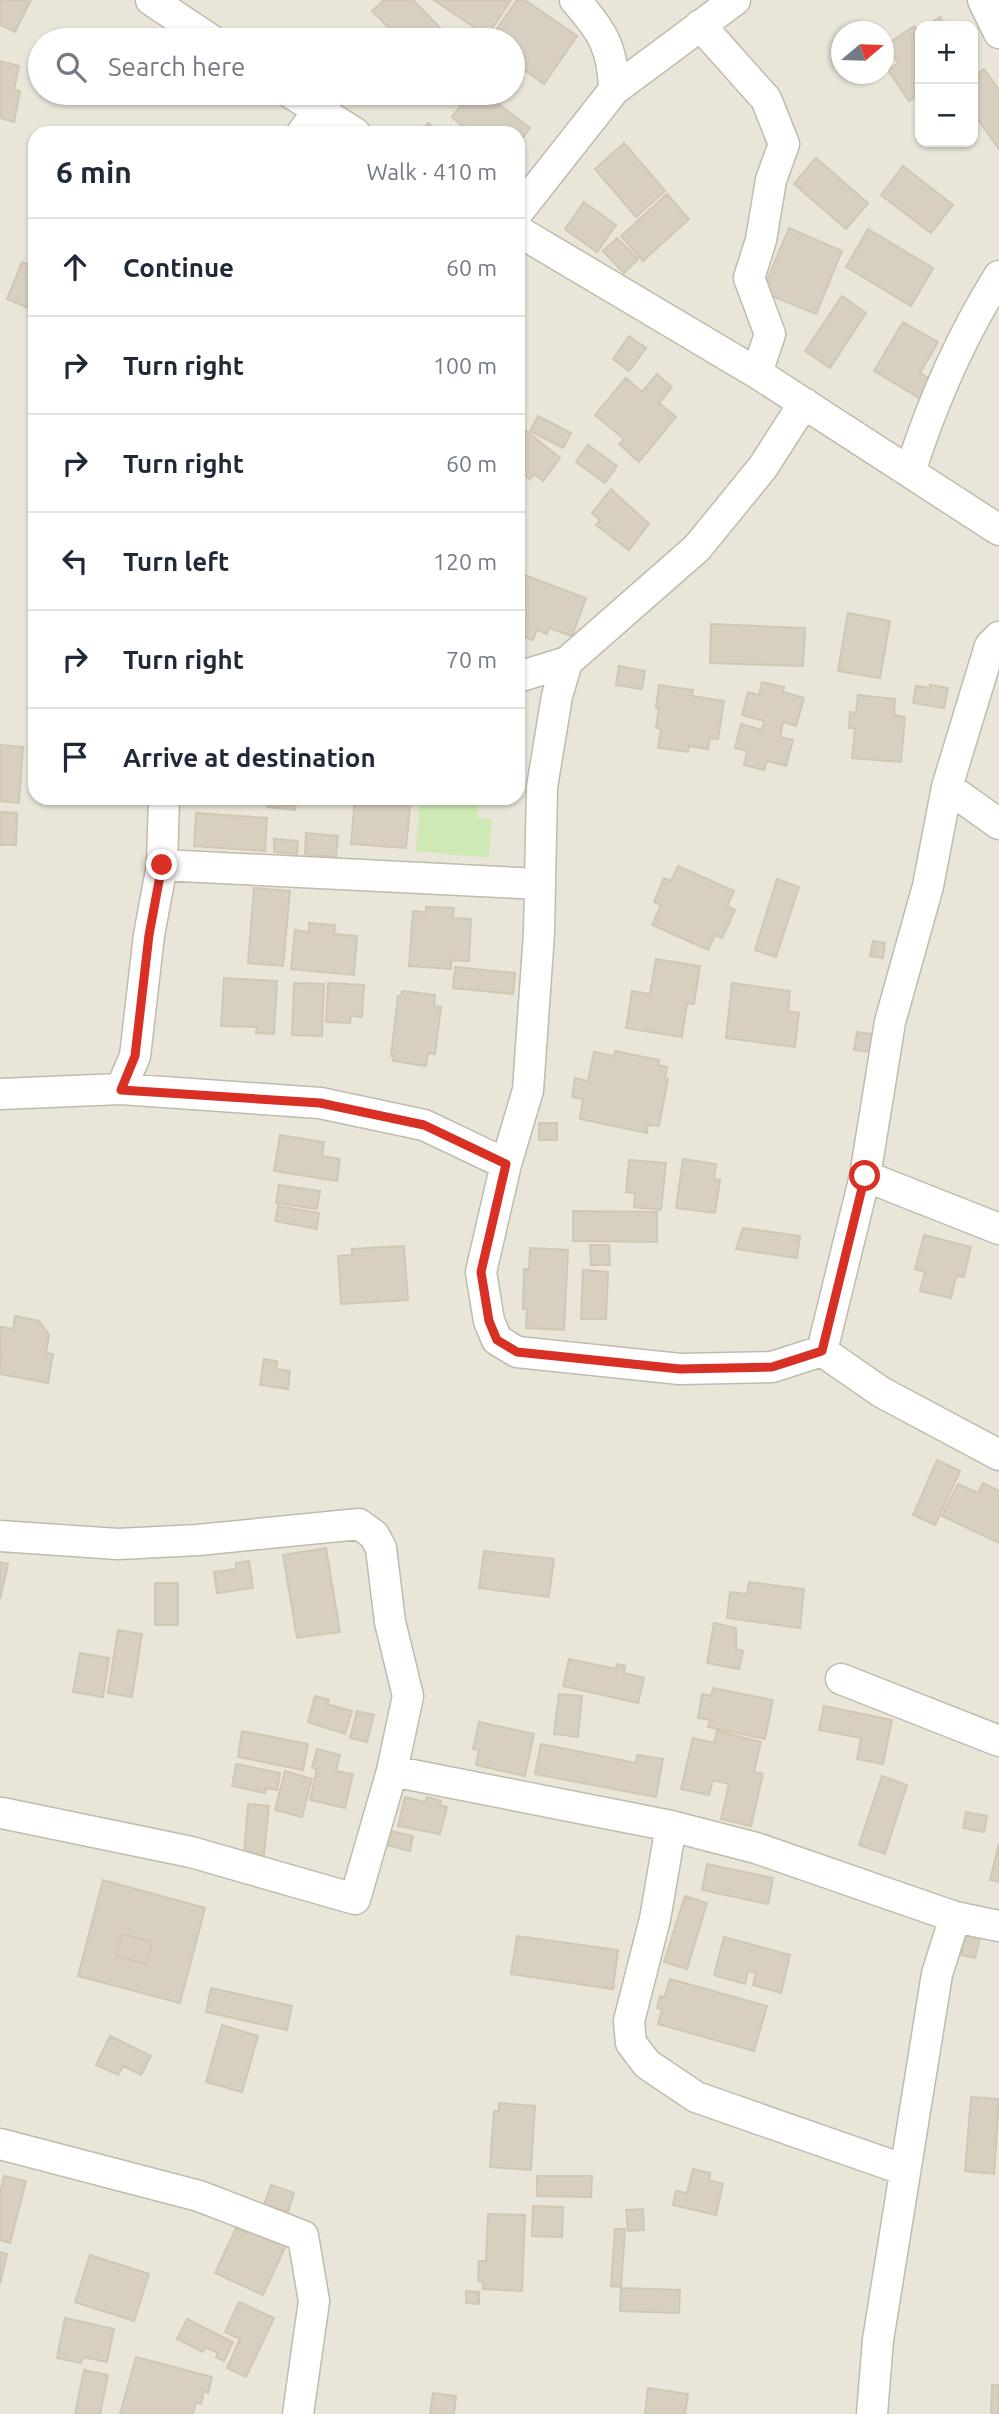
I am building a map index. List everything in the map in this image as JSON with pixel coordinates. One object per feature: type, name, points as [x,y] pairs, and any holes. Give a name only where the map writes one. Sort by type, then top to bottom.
[{"type":"street","points":[[151,0],[193,28]]},
{"type":"street","points":[[575,0],[600,30],[609,48],[614,90]]},
{"type":"street","points":[[525,203],[614,90],[735,0]]},
{"type":"street","points":[[984,0],[999,33]]},
{"type":"street","points":[[700,25],[766,99],[784,144],[771,180],[761,240],[749,278],[770,334],[757,373]]},
{"type":"street","points":[[299,105],[310,122]]},
{"type":"street","points":[[525,235],[757,373],[999,530]]},
{"type":"street","points":[[910,472],[929,412],[970,321],[999,276]]},
{"type":"street","points":[[525,675],[567,662],[696,548],[762,467],[803,403]]},
{"type":"street","points":[[822,1351],[865,1176],[890,1022],[928,886],[947,787],[990,646],[999,637]]},
{"type":"street","points":[[567,662],[557,696],[542,787],[528,1090],[506,1164],[481,1272],[493,1331],[497,1340],[517,1352],[680,1369],[772,1367],[822,1351]]},
{"type":"street","points":[[947,787],[999,824]]},
{"type":"street","points":[[121,1090],[135,1056],[149,935],[162,865],[164,805]]},
{"type":"street","points":[[162,865],[539,884]]},
{"type":"street","points":[[0,1094],[121,1090],[320,1103],[424,1125],[506,1164]]},
{"type":"street","points":[[865,1176],[999,1229]]},
{"type":"street","points":[[822,1351],[881,1392],[999,1455]]},
{"type":"street","points":[[0,1536],[118,1544],[198,1540],[359,1524],[374,1535],[381,1548],[390,1622],[408,1696],[392,1771],[355,1899],[191,1852],[2,1814]]},
{"type":"street","points":[[841,1679],[999,1741]]},
{"type":"street","points":[[392,1771],[671,1826],[756,1848],[955,1917],[999,1926]]},
{"type":"street","points":[[671,1826],[655,1919],[629,2021],[631,2043],[647,2064],[696,2097],[905,2170]]},
{"type":"street","points":[[872,2414],[878,2340],[937,1974],[955,1917]]},
{"type":"street","points":[[0,2144],[199,2196],[303,2236],[314,2301],[298,2414]]},
{"type":"shaded area","points":[[0,0],[999,0],[999,2414],[0,2414]]},
{"type":"green space","points":[[419,805],[478,805],[477,818],[492,819],[489,858],[416,851]]},
{"type":"building","points":[[0,0],[31,0],[15,32],[0,25]]},
{"type":"building","points":[[384,0],[413,0],[440,28],[389,28],[372,11]]},
{"type":"building","points":[[434,0],[511,0],[492,28],[475,28]]},
{"type":"building","points":[[517,0],[525,0],[577,36],[544,84],[525,71],[525,28],[497,28]]},
{"type":"building","points":[[915,27],[915,97],[909,101],[894,79],[894,66],[898,63],[894,57],[894,40]]},
{"type":"building","points":[[0,61],[19,66],[14,90],[20,91],[14,122],[0,118]]},
{"type":"building","points":[[984,69],[999,90],[999,149],[978,120],[978,73]]},
{"type":"building","points":[[461,105],[500,105],[530,128],[525,135],[525,126],[463,126],[452,117]]},
{"type":"building","points":[[624,143],[665,191],[636,217],[595,169]]},
{"type":"building","points":[[816,158],[868,203],[846,229],[794,184]]},
{"type":"building","points":[[903,166],[953,205],[931,233],[881,195]]},
{"type":"building","points":[[667,194],[689,219],[643,261],[621,236]]},
{"type":"building","points":[[584,202],[616,225],[597,252],[565,229]]},
{"type":"building","points":[[789,228],[842,251],[816,314],[762,292]]},
{"type":"building","points":[[868,229],[933,268],[911,306],[846,267]]},
{"type":"building","points":[[617,238],[638,259],[624,273],[603,251]]},
{"type":"building","points":[[22,262],[28,265],[28,308],[7,299]]},
{"type":"building","points":[[842,296],[866,313],[830,368],[805,351]]},
{"type":"building","points":[[903,322],[938,342],[920,373],[932,380],[921,399],[874,371]]},
{"type":"building","points":[[629,336],[646,348],[629,371],[613,359]]},
{"type":"building","points":[[657,374],[672,387],[659,403],[676,417],[639,462],[619,444],[624,439],[595,415],[626,378],[642,392]]},
{"type":"building","points":[[538,416],[571,433],[563,448],[530,431]]},
{"type":"building","points":[[525,430],[560,458],[543,481],[535,474],[530,479],[525,475]]},
{"type":"building","points":[[588,445],[617,466],[605,483],[576,462]]},
{"type":"building","points":[[611,489],[649,524],[629,550],[596,525],[600,520],[592,513]]},
{"type":"building","points":[[525,575],[586,598],[572,636],[549,628],[547,634],[537,630],[533,640],[525,637]]},
{"type":"building","points":[[848,613],[890,621],[880,678],[838,671]]},
{"type":"building","points":[[711,624],[805,628],[803,666],[710,663]]},
{"type":"building","points":[[619,666],[645,671],[642,689],[616,685]]},
{"type":"building","points":[[762,682],[784,687],[783,692],[804,698],[796,726],[783,722],[780,737],[793,740],[786,766],[767,761],[764,770],[744,765],[747,751],[735,748],[741,724],[762,730],[764,721],[742,715],[748,692],[759,695]]},
{"type":"building","points":[[659,685],[693,690],[692,696],[724,701],[718,739],[710,738],[708,749],[689,746],[688,752],[658,748],[661,729],[656,728]]},
{"type":"building","points":[[930,685],[948,688],[944,708],[913,703],[916,686],[930,688]]},
{"type":"building","points":[[858,695],[895,699],[894,715],[905,717],[901,762],[852,758],[855,728],[849,728],[850,712],[856,713]]},
{"type":"building","points":[[0,745],[23,747],[19,803],[0,801]]},
{"type":"building","points":[[267,805],[296,805],[295,810]]},
{"type":"building","points":[[354,805],[410,805],[406,848],[351,844]]},
{"type":"building","points":[[0,812],[17,813],[16,845],[0,845]]},
{"type":"building","points":[[196,813],[267,818],[265,851],[194,846]]},
{"type":"building","points":[[306,833],[338,836],[336,857],[305,854]]},
{"type":"building","points":[[274,839],[298,841],[297,854],[274,852]]},
{"type":"building","points":[[678,866],[734,891],[727,906],[735,910],[722,938],[715,935],[708,950],[652,925],[661,905],[654,902],[664,878],[671,881]]},
{"type":"building","points":[[777,879],[799,887],[776,957],[755,950]]},
{"type":"building","points":[[254,888],[290,891],[283,966],[248,963]]},
{"type":"building","points":[[426,907],[454,908],[453,918],[471,919],[469,961],[451,960],[451,969],[409,966],[413,911],[426,912]]},
{"type":"building","points":[[309,923],[335,925],[334,934],[357,936],[354,975],[291,969],[295,930],[309,932]]},
{"type":"building","points":[[873,941],[885,943],[883,958],[870,956]]},
{"type":"building","points":[[656,959],[700,966],[694,1004],[687,1003],[682,1037],[626,1028],[632,991],[650,994]]},
{"type":"building","points":[[455,967],[515,973],[513,994],[453,988]]},
{"type":"building","points":[[224,978],[277,981],[274,1034],[256,1033],[257,1027],[221,1026]]},
{"type":"building","points":[[294,983],[324,984],[322,1036],[292,1035]]},
{"type":"building","points":[[328,983],[364,985],[362,1017],[351,1016],[350,1023],[326,1022]]},
{"type":"building","points":[[732,983],[790,991],[788,1011],[799,1013],[795,1047],[726,1038]]},
{"type":"building","points":[[402,991],[435,995],[434,1006],[441,1007],[435,1054],[428,1053],[426,1066],[393,1061],[394,1056],[391,1056],[398,996],[401,996]]},
{"type":"building","points":[[857,1032],[872,1034],[870,1052],[854,1050]]},
{"type":"building","points":[[615,1051],[659,1060],[658,1065],[667,1067],[665,1078],[668,1079],[659,1126],[648,1125],[647,1133],[580,1119],[583,1099],[572,1097],[575,1078],[588,1081],[594,1052],[614,1056]]},
{"type":"building","points":[[539,1123],[557,1123],[557,1140],[539,1140]]},
{"type":"building","points":[[280,1135],[324,1142],[322,1156],[340,1159],[337,1181],[274,1171]]},
{"type":"building","points":[[683,1159],[716,1164],[714,1179],[720,1180],[715,1213],[676,1208]]},
{"type":"building","points":[[629,1160],[666,1163],[661,1210],[634,1207],[635,1193],[626,1192]]},
{"type":"building","points":[[279,1185],[320,1191],[317,1209],[276,1203]]},
{"type":"building","points":[[278,1206],[319,1213],[317,1229],[275,1221]]},
{"type":"building","points":[[573,1211],[657,1212],[657,1242],[573,1241]]},
{"type":"building","points":[[743,1228],[800,1236],[797,1258],[736,1249]]},
{"type":"building","points":[[924,1235],[971,1247],[964,1277],[956,1276],[951,1298],[920,1291],[925,1272],[915,1269]]},
{"type":"building","points":[[590,1245],[609,1245],[610,1265],[591,1265]]},
{"type":"building","points":[[404,1246],[408,1300],[341,1304],[338,1256],[352,1255],[352,1249]]},
{"type":"building","points":[[530,1248],[568,1250],[564,1330],[526,1328],[527,1309],[523,1309],[524,1269],[529,1269]]},
{"type":"building","points":[[583,1270],[608,1272],[606,1319],[581,1319]]},
{"type":"building","points":[[15,1316],[39,1321],[49,1335],[46,1353],[53,1354],[48,1383],[0,1374],[1,1327],[13,1329]]},
{"type":"building","points":[[264,1359],[277,1361],[276,1369],[290,1371],[288,1389],[260,1385]]},
{"type":"building","points":[[937,1460],[960,1471],[935,1525],[913,1515]]},
{"type":"building","points":[[983,1483],[999,1491],[999,1543],[942,1516],[958,1484],[978,1493]]},
{"type":"building","points":[[326,1548],[340,1632],[297,1638],[283,1555]]},
{"type":"building","points":[[484,1551],[554,1559],[549,1597],[479,1588]]},
{"type":"building","points":[[249,1561],[253,1588],[217,1593],[214,1572],[236,1569],[236,1563]]},
{"type":"building","points":[[0,1562],[8,1564],[0,1599]]},
{"type":"building","points":[[749,1582],[804,1589],[800,1628],[727,1618],[730,1592],[747,1594]]},
{"type":"building","points":[[155,1583],[178,1583],[178,1625],[155,1625]]},
{"type":"building","points":[[714,1623],[736,1628],[736,1649],[743,1651],[739,1669],[707,1663]]},
{"type":"building","points":[[118,1630],[142,1634],[132,1697],[108,1693]]},
{"type":"building","points":[[80,1653],[109,1658],[103,1697],[73,1692]]},
{"type":"building","points":[[569,1659],[616,1669],[617,1664],[625,1666],[624,1673],[644,1678],[638,1703],[563,1686]]},
{"type":"building","points":[[713,1688],[773,1700],[765,1739],[708,1727],[710,1720],[698,1718],[702,1694],[711,1696]]},
{"type":"building","points":[[559,1694],[582,1696],[578,1737],[554,1734]]},
{"type":"building","points":[[315,1696],[329,1700],[327,1704],[352,1711],[345,1734],[308,1722]]},
{"type":"building","points":[[824,1706],[892,1720],[883,1764],[857,1759],[861,1738],[819,1730]]},
{"type":"building","points":[[357,1711],[374,1715],[367,1742],[350,1738]]},
{"type":"building","points":[[479,1722],[534,1734],[525,1776],[476,1765],[479,1750],[473,1749]]},
{"type":"building","points":[[242,1731],[308,1744],[303,1770],[238,1757]]},
{"type":"building","points":[[717,1731],[761,1742],[754,1772],[763,1774],[751,1826],[721,1819],[729,1784],[713,1780],[709,1795],[681,1789],[693,1738],[714,1743]]},
{"type":"building","points":[[541,1744],[636,1763],[637,1755],[663,1759],[656,1797],[535,1774]]},
{"type":"building","points":[[317,1749],[340,1755],[336,1771],[353,1774],[345,1808],[310,1800],[317,1769],[312,1768]]},
{"type":"building","points":[[236,1764],[280,1773],[277,1790],[266,1788],[265,1793],[232,1786]]},
{"type":"building","points":[[285,1771],[312,1779],[302,1817],[275,1810]]},
{"type":"building","points":[[882,1776],[907,1785],[885,1854],[859,1845]]},
{"type":"building","points":[[405,1797],[425,1802],[427,1797],[441,1801],[440,1805],[447,1807],[440,1834],[398,1826]]},
{"type":"building","points":[[248,1804],[269,1806],[264,1855],[244,1853]]},
{"type":"building","points":[[966,1812],[987,1816],[984,1832],[963,1828]]},
{"type":"building","points":[[386,1830],[413,1836],[410,1851],[383,1844]]},
{"type":"building","points":[[999,1843],[999,1882],[990,1880]]},
{"type":"building","points":[[707,1864],[773,1878],[768,1904],[702,1890]]},
{"type":"building","points":[[103,1880],[205,1908],[180,2003],[78,1976]],"holes":[[[122,1934],[152,1942],[147,1964],[116,1956]]]},
{"type":"building","points":[[685,1896],[707,1903],[687,1969],[664,1962]]},
{"type":"building","points":[[122,1934],[152,1942],[147,1964],[116,1956]]},
{"type":"building","points":[[965,1935],[980,1938],[975,1958],[961,1955]]},
{"type":"building","points":[[517,1936],[618,1950],[613,1989],[511,1974]]},
{"type":"building","points":[[724,1937],[790,1955],[781,1993],[753,1985],[756,1973],[748,1971],[745,1984],[714,1975]]},
{"type":"building","points":[[670,1979],[767,2006],[754,2051],[658,2024],[662,2009],[657,2008],[660,1996],[664,1998]]},
{"type":"building","points":[[211,1988],[292,2006],[287,2030],[206,2012]]},
{"type":"building","points":[[222,2025],[258,2036],[242,2092],[206,2082]]},
{"type":"building","points":[[110,2036],[151,2056],[141,2075],[123,2066],[118,2075],[96,2065]]},
{"type":"building","points":[[971,2097],[999,2099],[994,2174],[965,2171]]},
{"type":"building","points":[[499,2103],[535,2106],[531,2170],[490,2167],[494,2111],[499,2111]]},
{"type":"building","points":[[693,2169],[710,2173],[709,2180],[723,2184],[716,2215],[673,2205],[676,2191],[687,2193]]},
{"type":"building","points":[[4,2176],[26,2181],[10,2243],[0,2240],[0,2193]]},
{"type":"building","points":[[537,2176],[592,2176],[591,2197],[537,2196]]},
{"type":"building","points":[[271,2185],[294,2193],[288,2212],[264,2205]]},
{"type":"building","points":[[533,2206],[563,2207],[562,2237],[532,2236]]},
{"type":"building","points":[[643,2209],[644,2230],[628,2231],[626,2210]]},
{"type":"building","points":[[488,2214],[525,2215],[522,2291],[483,2289],[483,2282],[478,2281],[479,2261],[486,2261]]},
{"type":"building","points":[[251,2226],[287,2243],[263,2295],[215,2273],[236,2228],[247,2233]]},
{"type":"building","points":[[615,2229],[625,2229],[621,2287],[611,2286]]},
{"type":"building","points":[[0,2252],[7,2254],[0,2284]]},
{"type":"building","points":[[90,2255],[149,2274],[134,2321],[75,2302]]},
{"type":"building","points":[[621,2288],[680,2290],[679,2313],[620,2311]]},
{"type":"building","points":[[466,2291],[479,2292],[479,2304],[466,2303]]},
{"type":"building","points":[[239,2302],[274,2318],[246,2377],[227,2368],[240,2339],[225,2332]]},
{"type":"building","points":[[65,2318],[114,2329],[107,2362],[83,2357],[81,2363],[57,2358]]},
{"type":"building","points":[[187,2319],[233,2342],[224,2361],[216,2357],[218,2353],[205,2347],[203,2352],[177,2339]]},
{"type":"building","points":[[136,2357],[212,2377],[208,2393],[204,2391],[201,2404],[196,2402],[193,2414],[120,2414]]},
{"type":"building","points":[[84,2370],[108,2375],[100,2414],[75,2414]]},
{"type":"building","points":[[992,2385],[999,2385],[999,2414],[991,2414]]},
{"type":"building","points":[[648,2388],[688,2394],[685,2414],[645,2414]]},
{"type":"building","points":[[433,2393],[456,2396],[454,2414],[430,2414]]},
{"type":"route","points":[[162,865],[149,935],[135,1056],[121,1090],[320,1103],[424,1125],[506,1164],[481,1272],[489,1321],[497,1340],[517,1352],[680,1369],[772,1367],[822,1351],[865,1176]]}]
